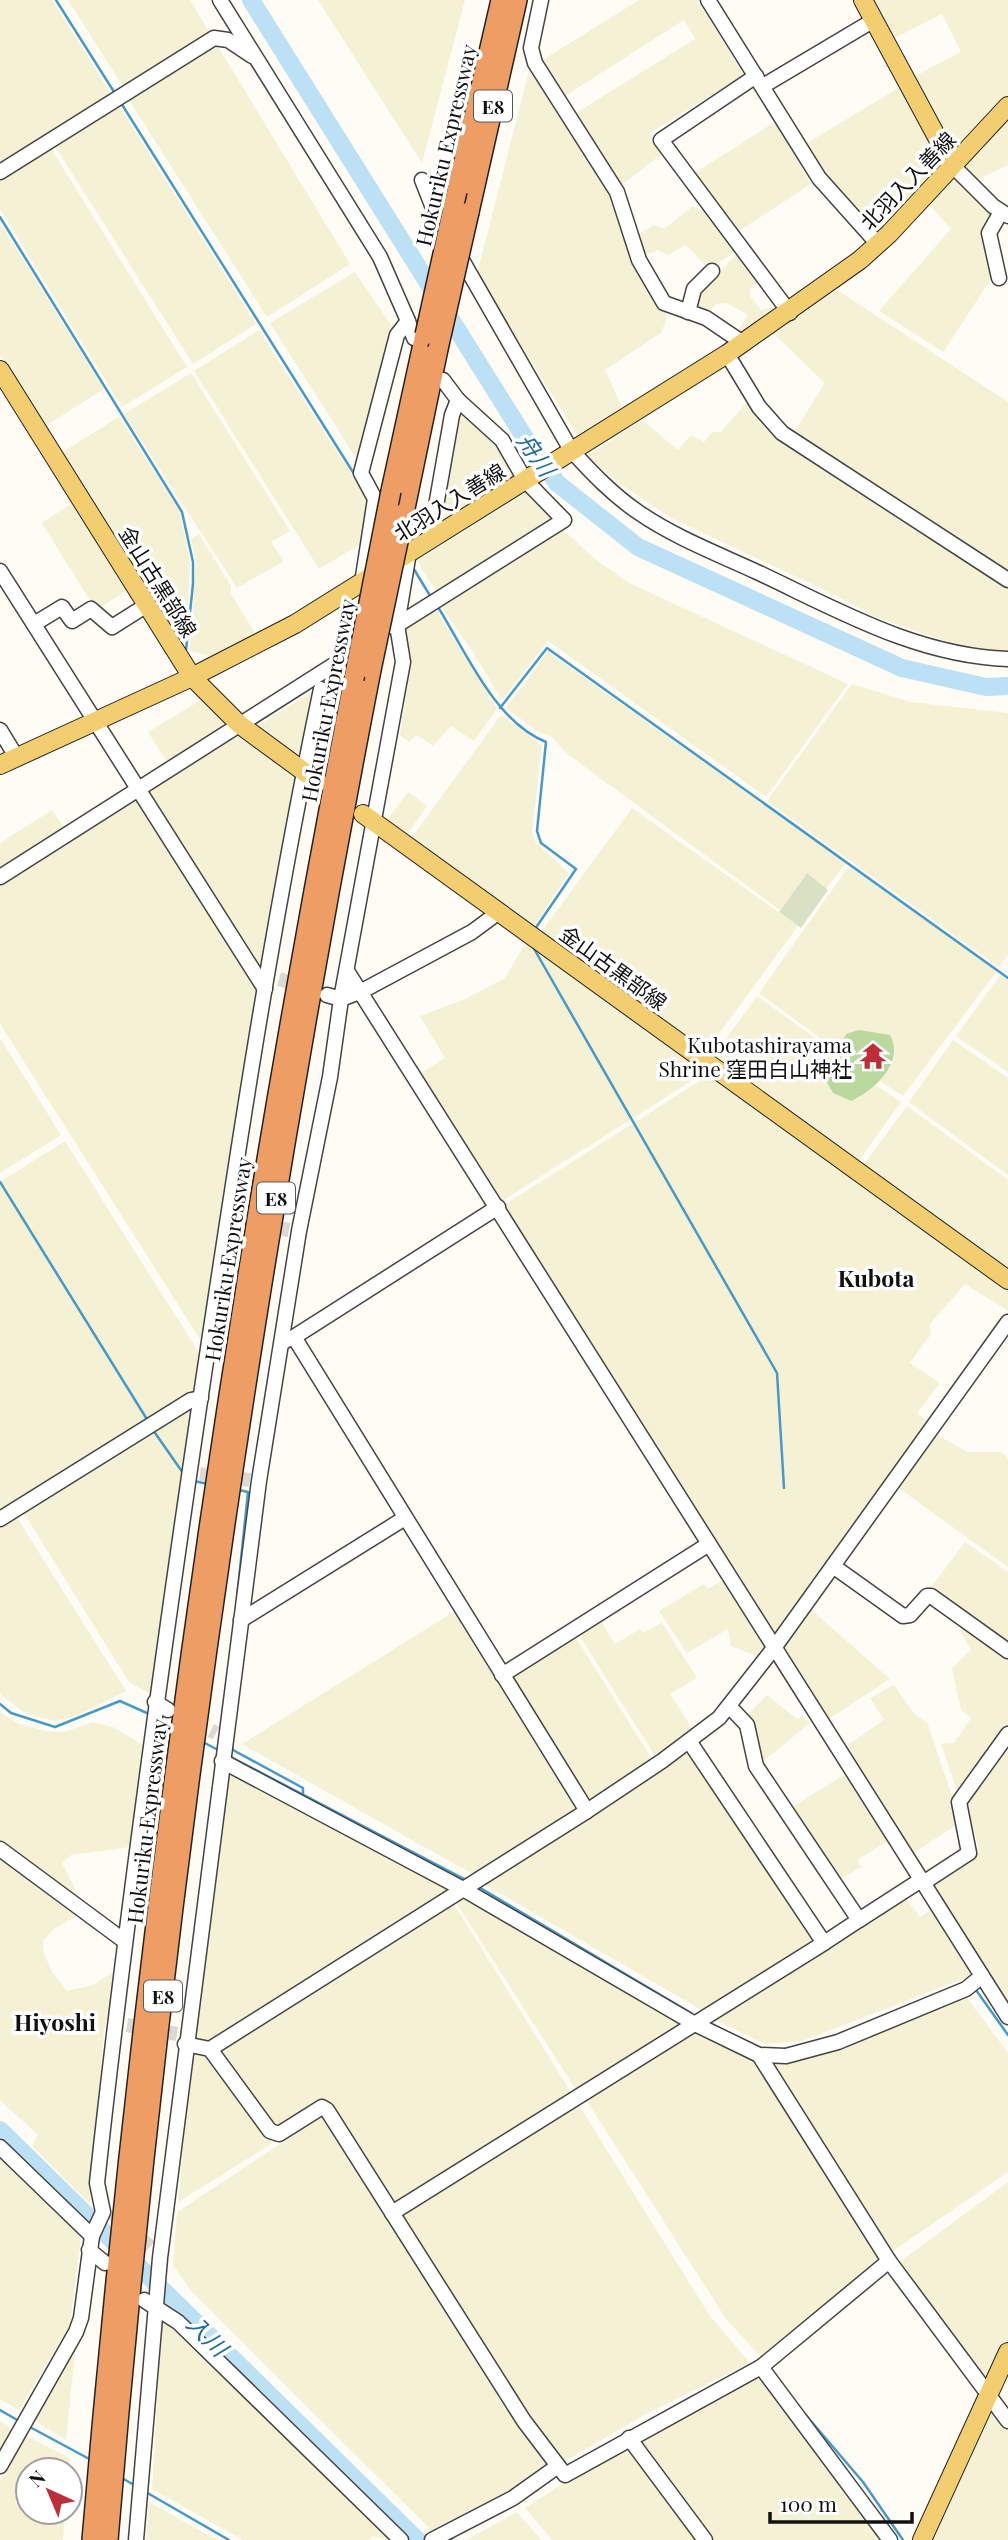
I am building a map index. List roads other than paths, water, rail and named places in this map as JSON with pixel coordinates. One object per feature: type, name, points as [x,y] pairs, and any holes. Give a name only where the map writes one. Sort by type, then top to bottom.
[{"type":"highway","name":"Hokuriku Expressway","points":[[108,2540],[134,2237],[186,1749],[182,1720],[276,1199],[391,491],[501,0]]},
{"type":"highway","name":"Hokuriku Expressway","points":[[363,675],[404,513],[426,340],[469,212],[517,0]]},
{"type":"highway","name":"Hokuriku Expressway","points":[[92,2540],[111,2267],[134,2237]]},
{"type":"main road","points":[[863,0],[952,165]]},
{"type":"main road","name":"北羽入入善線","points":[[0,765],[192,677],[295,624],[790,313],[878,244],[1008,106]]},
{"type":"main road","name":"金山古黒部線","points":[[0,370],[192,677],[239,724],[311,777]]},
{"type":"main road","name":"金山古黒部線","points":[[369,818],[1008,1280]]},
{"type":"main road","points":[[922,2540],[1008,2352]]},
{"type":"street","points":[[220,0],[380,257],[408,321],[426,340]]},
{"type":"street","points":[[541,0],[531,48],[535,63],[617,192],[639,260],[664,303],[706,318],[743,343]]},
{"type":"street","points":[[708,0],[819,178],[878,244]]},
{"type":"street","points":[[790,313],[661,139],[759,81],[874,20]]},
{"type":"street","points":[[0,172],[214,38],[229,40],[248,56],[255,56]]},
{"type":"street","points":[[952,165],[1005,214],[989,233],[999,278]]},
{"type":"street","points":[[422,180],[435,213],[571,450],[600,481],[639,513],[691,541],[897,637],[975,658],[1008,659]]},
{"type":"street","points":[[688,312],[694,289],[712,271]]},
{"type":"street","points":[[362,583],[375,499],[361,473],[397,335],[408,321]]},
{"type":"street","points":[[727,354],[759,407],[782,433],[1008,580]]},
{"type":"street","points":[[0,877],[564,520],[528,478],[502,440],[458,400],[443,380]]},
{"type":"street","points":[[430,540],[452,415],[458,400]]},
{"type":"street","points":[[134,2237],[183,2038],[222,1761],[221,1736],[241,1620],[254,1480],[289,1340],[294,1231],[330,1077],[334,997],[347,971],[369,818],[403,662],[397,625],[409,552]]},
{"type":"street","points":[[0,571],[137,790],[270,982]]},
{"type":"street","points":[[34,624],[62,607],[72,621],[91,609],[111,627],[147,605]]},
{"type":"street","points":[[136,2540],[152,2302],[134,2237],[97,2183],[120,2024],[123,1940],[155,1702],[195,1473],[201,1398],[233,1220],[270,982],[311,777],[321,689]]},
{"type":"street","points":[[0,730],[17,758]]},
{"type":"street","points":[[334,997],[362,992],[472,932],[499,912]]},
{"type":"street","points":[[347,971],[1008,2017]]},
{"type":"street","points":[[289,1340],[498,1207]]},
{"type":"street","points":[[210,2049],[587,1811],[689,1741],[730,1707],[1008,1322]]},
{"type":"street","points":[[289,1340],[405,1518],[587,1811]]},
{"type":"street","points":[[0,1519],[191,1400],[201,1398]]},
{"type":"street","points":[[241,1620],[405,1518]]},
{"type":"street","points":[[502,1675],[709,1544]]},
{"type":"street","points":[[833,1566],[903,1616],[910,1615],[926,1596],[931,1596],[1008,1651]]},
{"type":"street","points":[[155,1702],[182,1720]]},
{"type":"street","points":[[730,1707],[747,1725],[756,1766],[859,1920]]},
{"type":"street","points":[[392,2213],[969,1853],[959,1802],[1008,1734]]},
{"type":"street","points":[[689,1741],[824,1943]]},
{"type":"street","points":[[222,1761],[463,1889],[695,2024],[759,2054],[786,2056],[838,2042],[966,1989],[982,1976]]},
{"type":"street","points":[[0,1849],[123,1940]]},
{"type":"street","points":[[183,2038],[210,2049],[270,2131],[279,2134],[322,2106],[327,2110],[524,2421],[565,2475],[761,2367],[889,2261]]},
{"type":"street","points":[[759,2054],[889,2261],[1008,2421]]},
{"type":"street","points":[[0,2147],[111,2267]]},
{"type":"street","points":[[90,2243],[134,2237]]},
{"type":"street","points":[[0,2466],[76,2332],[81,2318],[90,2243]]},
{"type":"street","points":[[152,2302],[178,2322],[401,2540]]},
{"type":"street","points":[[761,2367],[890,2540]]},
{"type":"street","points":[[629,2438],[705,2540]]},
{"type":"street","points":[[432,2540],[513,2498],[558,2466]]},
{"type":"waterway","points":[[56,0],[116,95]]},
{"type":"waterway","name":"舟川","points":[[251,0],[525,438],[557,483],[638,547],[902,668],[986,687],[1008,686]]},
{"type":"waterway","points":[[121,103],[356,477]]},
{"type":"waterway","points":[[0,217],[182,512],[193,562],[186,650]]},
{"type":"waterway","points":[[412,566],[432,599]]},
{"type":"waterway","points":[[438,607],[483,684],[497,702],[512,719],[546,742],[537,831],[541,843],[576,869],[535,929]]},
{"type":"waterway","points":[[500,708],[547,648],[1008,978]]},
{"type":"waterway","points":[[533,947],[777,1373],[784,1488]]},
{"type":"waterway","points":[[0,1182],[148,1421]]},
{"type":"waterway","points":[[153,1430],[183,1473]]},
{"type":"waterway","points":[[194,1481],[208,1484]]},
{"type":"waterway","points":[[237,1598],[248,1492],[239,1490]]},
{"type":"waterway","points":[[0,1704],[11,1713],[55,1727],[120,1701],[149,1714]]},
{"type":"waterway","points":[[161,1720],[173,1727]]},
{"type":"waterway","points":[[201,1741],[220,1751]]},
{"type":"waterway","points":[[231,1743],[233,1750],[303,1788],[303,1795]]},
{"type":"waterway","points":[[229,1756],[468,1881]]},
{"type":"waterway","points":[[477,1886],[691,2013]]},
{"type":"waterway","points":[[976,1990],[1008,2035]]},
{"type":"waterway","name":"入川","points":[[0,2130],[417,2540]]},
{"type":"waterway","points":[[579,2460],[695,2395]]},
{"type":"waterway","points":[[0,2410],[19,2421]]},
{"type":"waterway","points":[[804,2413],[863,2482],[903,2540]]},
{"type":"waterway","points":[[28,2426],[93,2461]]},
{"type":"waterway","points":[[120,2477],[136,2486]]},
{"type":"waterway","points":[[144,2491],[229,2540]]},
{"type":"waterway","points":[[450,2540],[457,2534]]},
{"type":"tunnel","points":[[279,979],[304,987]]},
{"type":"tunnel","points":[[239,1221],[289,1230]]},
{"type":"tunnel","points":[[200,1474],[250,1480]]},
{"type":"tunnel","points":[[192,1721],[216,1733]]},
{"type":"tunnel","points":[[127,2025],[177,2034]]},
{"type":"tunnel","points":[[112,2212],[150,2247]]},
{"type":"place","name":"Kubotashirayama Shrine 窪田白山神社","points":[[873,1056]]},
{"type":"district","name":"Kubota","points":[[876,1277]]},
{"type":"district","name":"Hiyoshi","points":[[55,2021]]}]
